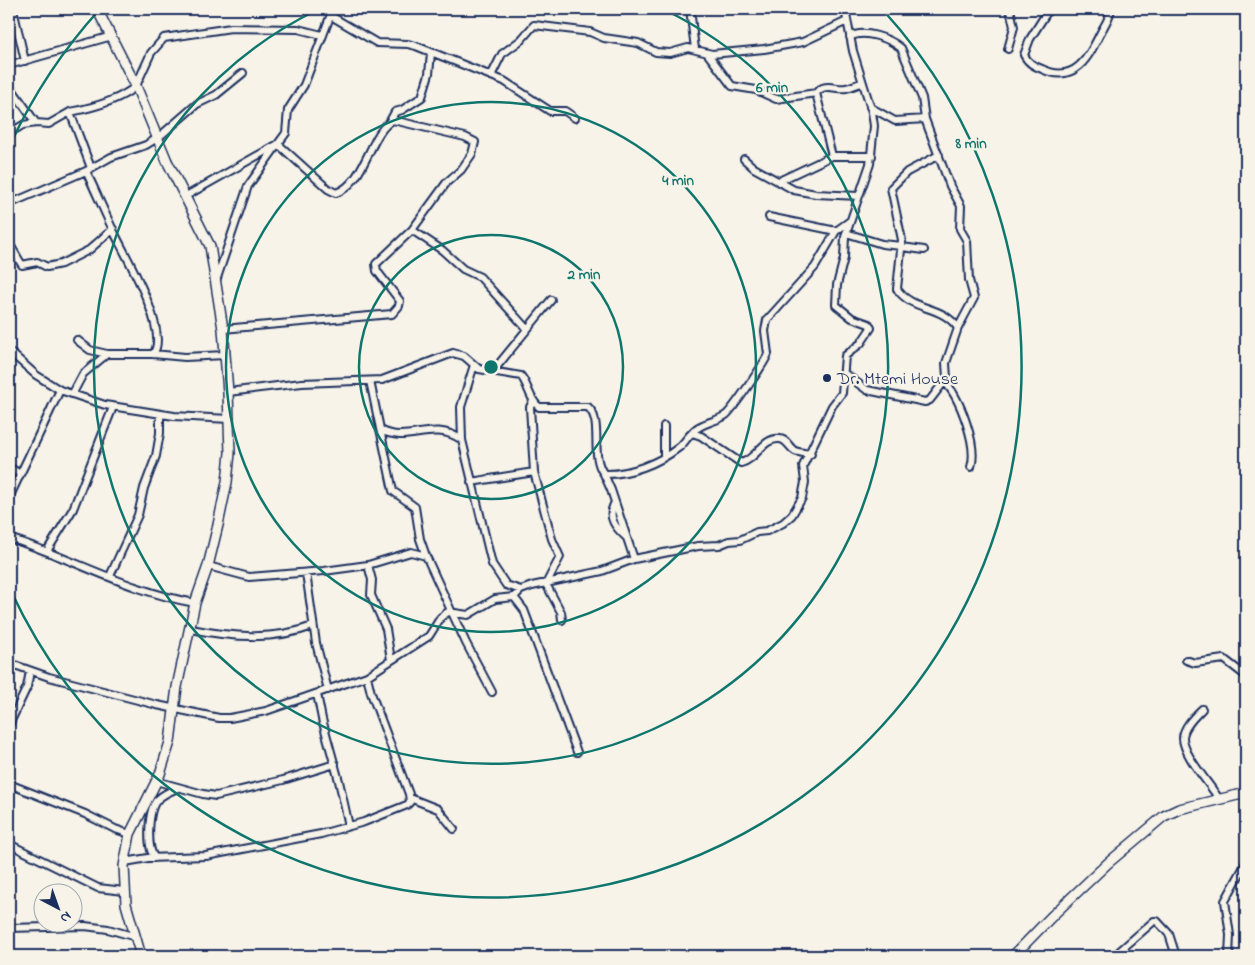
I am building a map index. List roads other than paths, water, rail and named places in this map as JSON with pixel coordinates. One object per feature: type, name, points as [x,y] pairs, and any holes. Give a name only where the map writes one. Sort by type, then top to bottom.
[{"type":"main road","points":[[97,9],[136,86],[159,137],[167,161],[210,246],[223,329],[228,392],[227,482],[208,566],[195,603],[191,630],[173,708],[170,742],[156,781],[130,834],[125,862],[124,892],[141,956]]},
{"type":"main road","points":[[1013,956],[1052,915],[1108,863],[1164,816],[1179,809],[1246,793]]},
{"type":"street","points":[[13,9],[25,60]]},
{"type":"street","points":[[690,9],[695,49]]},
{"type":"street","points":[[474,365],[461,406],[462,440],[492,564],[506,585],[521,590],[613,568],[634,559],[698,546],[719,545],[778,527],[792,515],[802,498],[805,482],[803,466],[832,406],[842,393],[845,356],[861,343],[871,328],[869,324],[852,318],[836,305],[837,285],[844,258],[846,232],[872,156],[874,126],[850,37],[845,9]]},
{"type":"street","points":[[1008,49],[1014,27],[1010,9]]},
{"type":"street","points":[[1049,9],[1030,39],[1024,55],[1031,64],[1055,75],[1072,72],[1084,61],[1098,41],[1111,9]]},
{"type":"street","points":[[216,281],[248,186],[286,134],[288,110],[304,85],[332,12],[377,43],[408,44],[491,76],[515,87],[550,111],[564,111],[575,118]]},
{"type":"street","points":[[491,76],[502,54],[534,25],[590,32],[604,38],[638,44],[656,52],[670,53],[685,48],[707,53],[764,49],[803,42],[847,21]]},
{"type":"street","points":[[9,133],[23,125],[48,124],[70,112],[115,99],[136,86],[151,53],[158,43],[167,38],[231,28],[298,29],[322,35]]},
{"type":"street","points":[[844,374],[867,390],[922,402],[930,400],[945,382],[948,375],[947,360],[958,328],[974,298],[969,280],[968,240],[960,229],[960,206],[950,186],[925,120],[922,98],[902,48],[864,33],[857,33],[850,37]]},
{"type":"street","points":[[9,65],[112,36]]},
{"type":"street","points":[[278,144],[328,189],[336,193],[348,185],[395,112],[402,110],[422,97],[429,74],[431,53]]},
{"type":"street","points":[[707,53],[732,86],[756,90],[782,100],[816,93],[822,88],[834,86],[846,88],[862,83]]},
{"type":"street","points":[[9,204],[159,137],[196,104],[216,95],[243,73]]},
{"type":"street","points":[[9,85],[36,123]]},
{"type":"street","points":[[816,93],[832,156]]},
{"type":"street","points":[[870,107],[894,120],[925,120]]},
{"type":"street","points":[[23,125],[26,110]]},
{"type":"street","points":[[70,112],[88,169],[113,230],[144,290],[157,334],[158,345],[153,354]]},
{"type":"street","points":[[223,329],[392,314],[396,310],[400,301],[377,271],[376,264],[412,230],[447,182],[461,170],[472,154],[475,142],[396,120],[390,121]]},
{"type":"street","points":[[186,196],[278,144]]},
{"type":"street","points":[[779,181],[832,156],[872,156]]},
{"type":"street","points":[[939,156],[907,172],[892,184],[891,192],[900,221],[902,247],[896,284],[898,292],[923,308],[936,310],[948,316],[958,328]]},
{"type":"street","points":[[744,159],[754,168],[803,192],[859,196]]},
{"type":"street","points":[[769,217],[836,231]]},
{"type":"street","points":[[604,474],[621,474],[641,467],[677,449],[697,428],[720,419],[736,406],[744,389],[768,354],[765,331],[767,320],[815,267],[836,231],[850,220]]},
{"type":"street","points":[[9,243],[22,265],[37,262],[46,267],[55,266],[83,253],[113,230]]},
{"type":"street","points":[[412,230],[442,250],[463,269],[480,277],[526,328]]},
{"type":"street","points":[[846,232],[882,244],[924,250]]},
{"type":"street","points":[[494,370],[526,328],[551,300]]},
{"type":"street","points":[[77,340],[90,350],[107,354],[153,354],[185,357],[225,356]]},
{"type":"street","points":[[9,351],[36,375],[60,390],[113,406],[160,414],[229,419]]},
{"type":"street","points":[[228,392],[302,383],[370,381],[394,377],[453,353],[460,353],[474,365],[485,370],[521,376],[527,385],[533,401],[544,408],[584,406],[592,411],[595,416],[597,458],[611,490],[614,504],[634,559]]},
{"type":"street","points":[[73,393],[82,374],[107,354]]},
{"type":"street","points":[[370,381],[381,430],[385,461],[393,491],[415,507],[426,556],[492,692]]},
{"type":"street","points":[[945,382],[953,390],[962,409],[974,453],[971,467]]},
{"type":"street","points":[[9,498],[60,390]]},
{"type":"street","points":[[533,401],[530,407],[534,472],[552,539],[560,557],[546,584]]},
{"type":"street","points":[[47,551],[74,509],[113,406]]},
{"type":"street","points":[[110,576],[138,515],[144,488],[156,456],[160,432],[160,414]]},
{"type":"street","points":[[664,426],[664,455]]},
{"type":"street","points":[[381,430],[393,435],[441,430],[449,432],[462,440]]},
{"type":"street","points":[[692,433],[701,436],[741,463],[748,461],[769,441],[774,439],[785,440],[796,452],[810,454]]},
{"type":"street","points":[[9,466],[20,474]]},
{"type":"street","points":[[471,482],[534,472]]},
{"type":"street","points":[[9,538],[110,576],[142,591],[195,603]]},
{"type":"street","points":[[208,566],[249,577],[306,573],[368,565],[411,552],[422,544]]},
{"type":"street","points":[[411,552],[426,556]]},
{"type":"street","points":[[368,565],[372,580],[371,594],[386,629],[391,660]]},
{"type":"street","points":[[306,573],[312,626],[328,690]]},
{"type":"street","points":[[546,584],[562,620]]},
{"type":"street","points":[[9,664],[173,708],[219,718],[230,718],[266,711],[368,676],[429,636],[444,614],[468,615],[495,599],[514,598],[521,590]]},
{"type":"street","points":[[514,598],[524,610],[577,752]]},
{"type":"street","points":[[191,630],[237,637],[292,632],[312,626]]},
{"type":"street","points":[[1186,660],[1195,663],[1224,659],[1246,676]]},
{"type":"street","points":[[9,725],[27,687],[30,671]]},
{"type":"street","points":[[125,862],[155,858],[214,855],[349,826],[398,810],[407,805],[410,798],[371,693],[368,676]]},
{"type":"street","points":[[318,694],[322,719],[335,764],[349,826]]},
{"type":"street","points":[[1202,709],[1184,732],[1183,739],[1188,753],[1219,799]]},
{"type":"street","points":[[156,781],[203,794],[220,795],[283,780],[335,764]]},
{"type":"street","points":[[9,784],[130,834]]},
{"type":"street","points":[[155,858],[150,849],[150,820],[153,808],[158,798],[178,788]]},
{"type":"street","points":[[410,798],[438,809],[454,829]]},
{"type":"street","points":[[9,844],[92,886],[124,892]]},
{"type":"street","points":[[1230,956],[1230,935],[1224,901],[1244,873],[1246,863]]},
{"type":"street","points":[[1114,956],[1154,921],[1157,921],[1169,934],[1176,956]]},
{"type":"street","points":[[9,928],[85,926],[136,936]]},
{"type":"place","name":"Dr. Mtemi House","points":[[827,378]]}]
